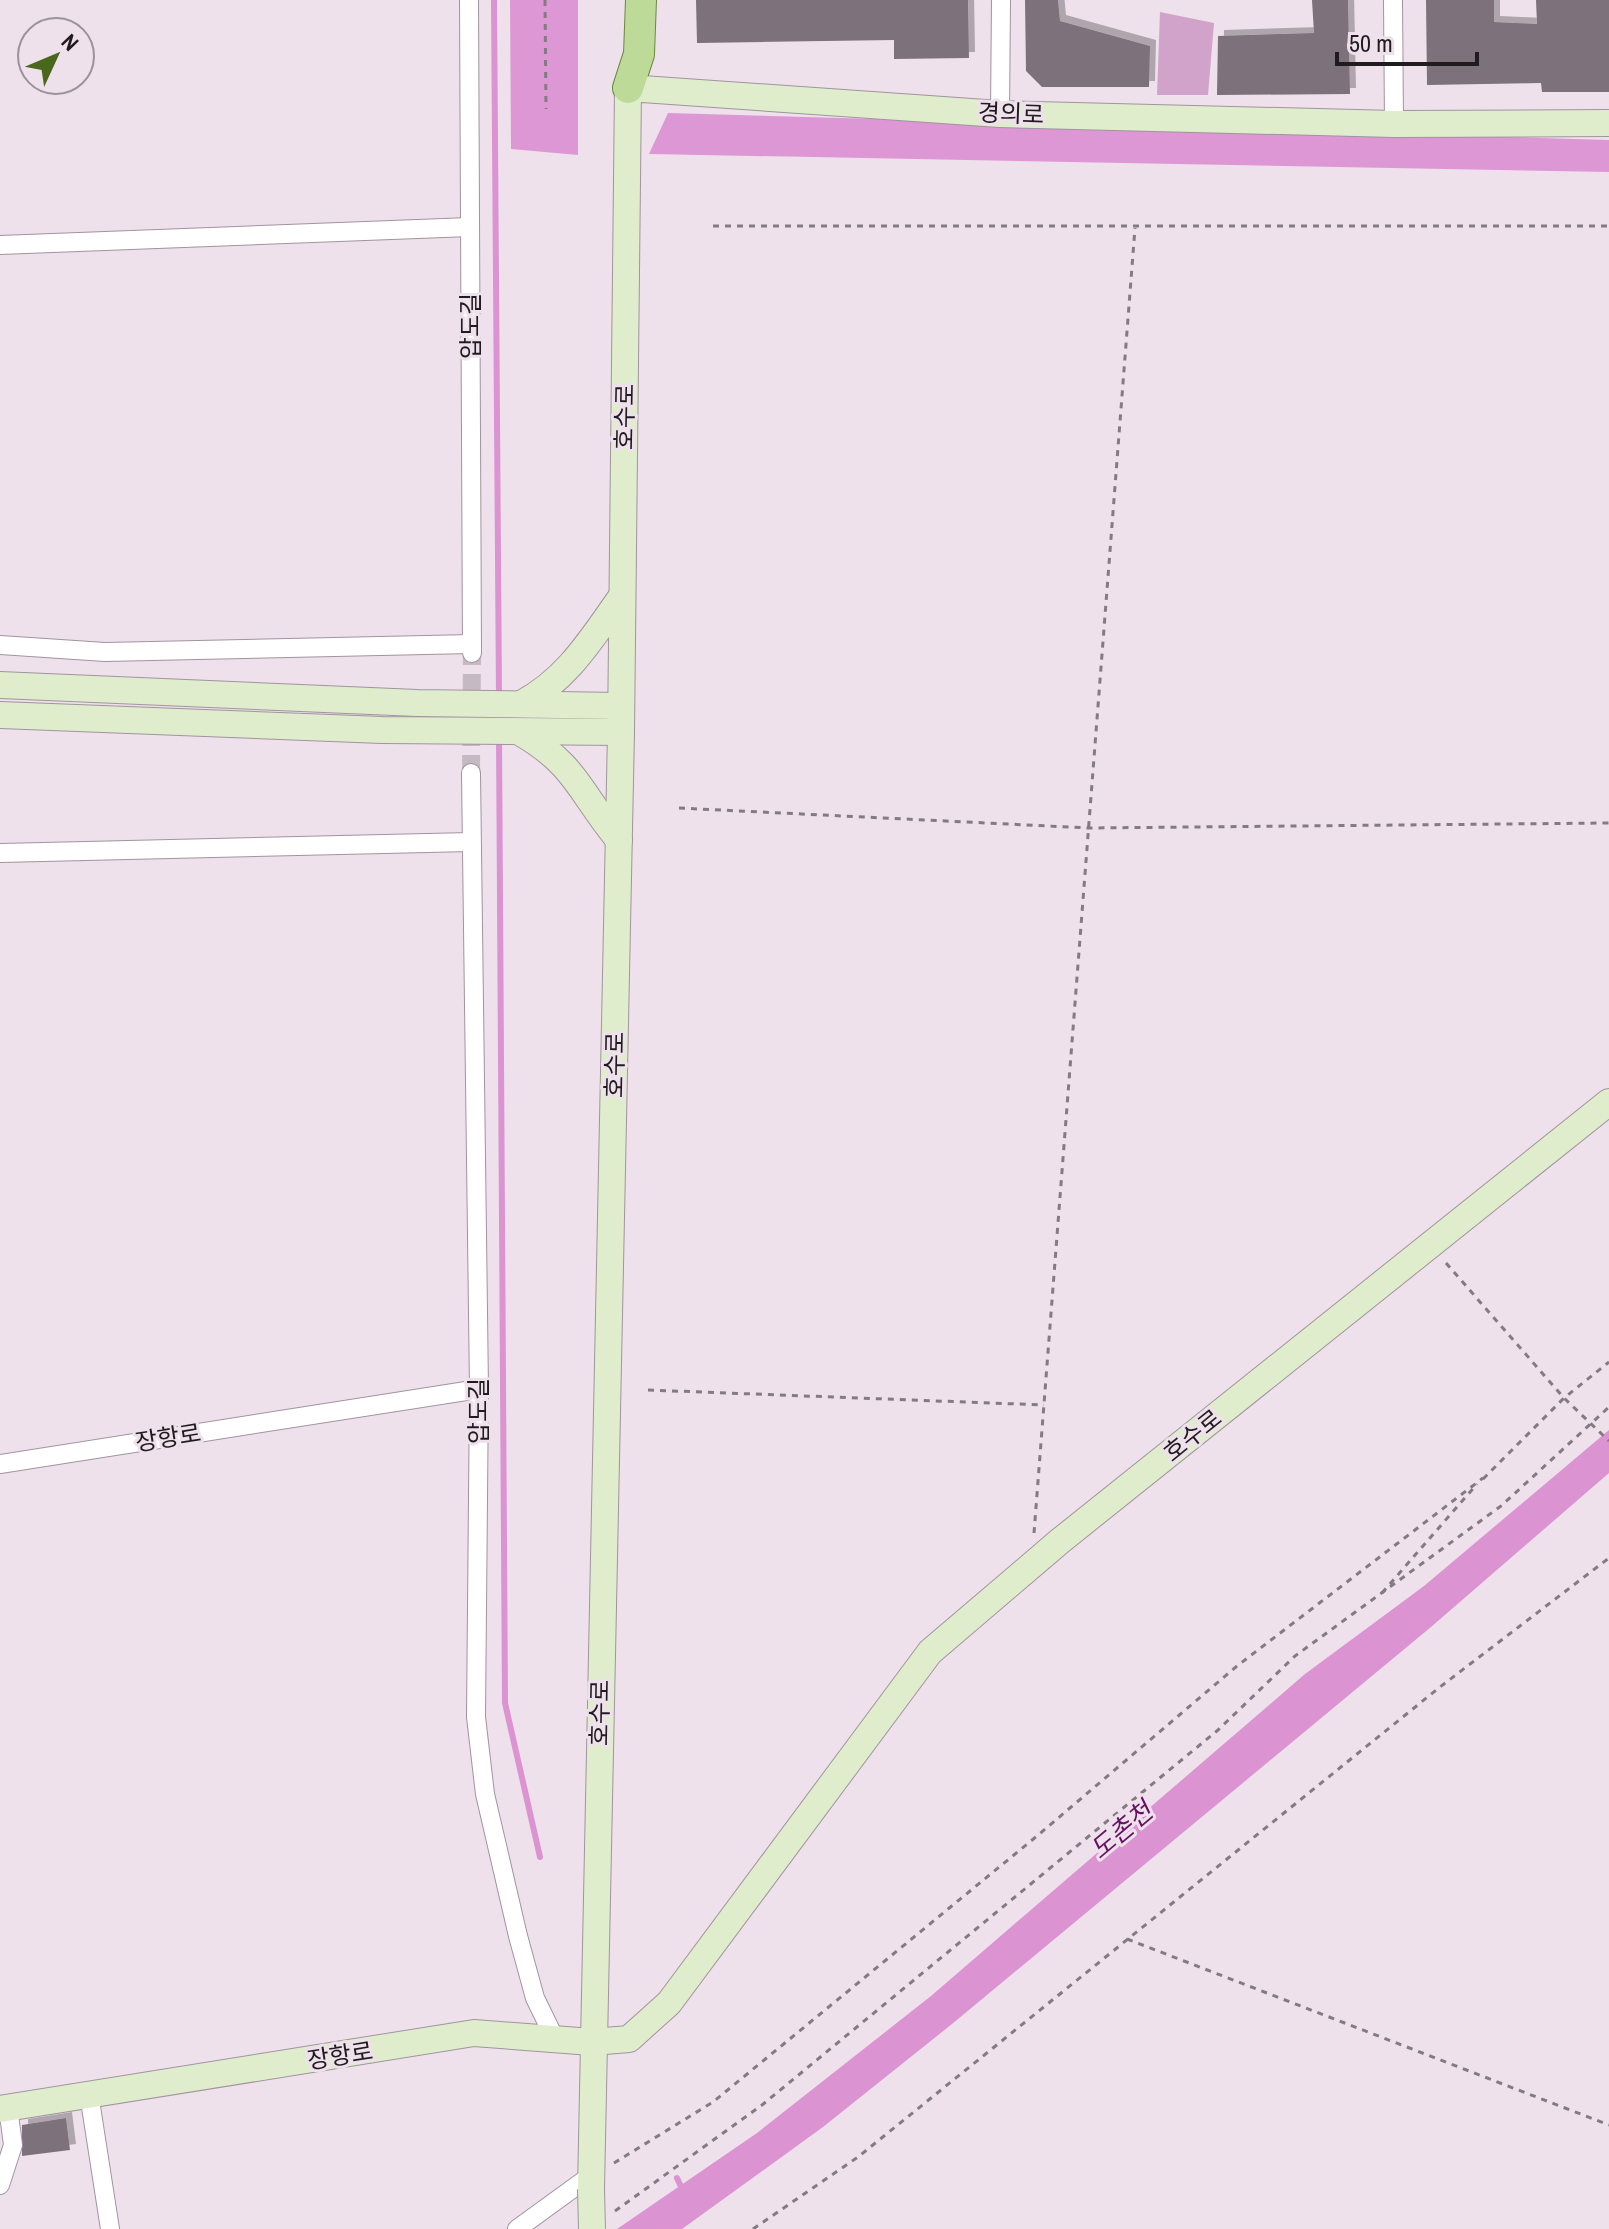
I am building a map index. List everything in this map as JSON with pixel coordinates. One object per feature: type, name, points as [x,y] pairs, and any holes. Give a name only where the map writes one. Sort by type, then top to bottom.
[{"type":"main road","name":"호수로","points":[[602,2221],[590,2183],[621,719],[628,88],[620,0]]},
{"type":"main road","name":"호수로","points":[[628,88],[639,54],[641,0]]},
{"type":"main road","name":"경의로","points":[[628,88],[1000,114],[1394,124],[1609,123]]},
{"type":"main road","points":[[505,704],[540,694],[570,668],[622,596]]},
{"type":"main road","points":[[0,685],[505,704],[621,719]]},
{"type":"main road","points":[[0,715],[504,731],[621,719]]},
{"type":"main road","points":[[504,731],[551,751],[568,767],[597,814],[619,840]]},
{"type":"main road","name":"호수로","points":[[592,2042],[629,2039],[669,2003],[930,1652],[1032,1565],[1609,1102]]},
{"type":"main road","name":"장항로","points":[[4,2108],[474,2033],[592,2042]]},
{"type":"street","name":"압도길","points":[[0,645],[105,652],[472,648],[469,0]]},
{"type":"street","points":[[1000,114],[1001,0]]},
{"type":"street","points":[[1393,0],[1394,124]]},
{"type":"street","points":[[0,245],[470,227]]},
{"type":"street","name":"압도길","points":[[471,773],[479,1389],[476,1717],[483,1778],[535,1998],[555,2039]]},
{"type":"street","points":[[0,853],[471,842]]},
{"type":"street","name":"장항로","points":[[0,1464],[479,1389]]},
{"type":"street","points":[[89,2094],[110,2229]]},
{"type":"street","name":"장항로","points":[[0,2185],[13,2145],[4,2108]]},
{"type":"street","points":[[517,2229],[590,2183]]},
{"type":"path","points":[[545,0],[546,109]]},
{"type":"path","points":[[713,226],[1609,226]]},
{"type":"path","points":[[1032,1565],[1135,228]]},
{"type":"path","points":[[679,808],[1089,828],[1609,823]]},
{"type":"path","points":[[1430,1245],[1564,1398],[1609,1441]]},
{"type":"path","points":[[1379,1596],[1483,1478],[1564,1398],[1609,1362]]},
{"type":"path","points":[[648,1390],[1044,1405]]},
{"type":"path","points":[[602,2221],[762,2105],[1134,1801],[1218,1730],[1295,1656],[1501,1506],[1609,1407]]},
{"type":"path","points":[[590,2183],[713,2102],[1037,1836],[1237,1666],[1483,1478]]},
{"type":"path","points":[[753,2229],[858,2157],[1440,1687],[1609,1558]]},
{"type":"path","points":[[1127,1939],[1609,2125]]},
{"type":"shaded area","points":[[510,0],[578,0],[578,155],[511,149]]},
{"type":"shaded area","points":[[1160,12],[1214,23],[1208,95],[1157,95]]},
{"type":"shaded area","points":[[668,113],[1609,140],[1609,172],[649,154]]},
{"type":"shaded area","points":[[1609,1430],[1609,1473],[1431,1627],[952,2024],[823,2127],[682,2229],[617,2229],[757,2133],[931,1996],[1305,1674],[1424,1586]]},
{"type":"building","points":[[696,0],[968,0],[969,58],[894,59],[894,40],[697,43]]},
{"type":"building","points":[[1025,0],[1058,0],[1060,21],[1150,46],[1149,87],[1042,87],[1026,71]]},
{"type":"building","points":[[1312,0],[1348,0],[1350,94],[1217,95],[1218,36],[1314,33]]},
{"type":"building","points":[[1426,0],[1494,0],[1494,22],[1537,24],[1536,0],[1609,0],[1609,92],[1542,92],[1541,83],[1427,85]]},
{"type":"building","points":[[66,2118],[70,2150],[22,2156],[22,2125]]},
{"type":"waterway","points":[[494,0],[499,696]]},
{"type":"waterway","points":[[499,736],[505,1703],[540,1857]]},
{"type":"waterway","points":[[677,2178],[684,2193]]},
{"type":"tunnel","points":[[471,773],[472,653]]},
{"type":"water label","name":"도촌천","points":[[1121,1830]]}]
